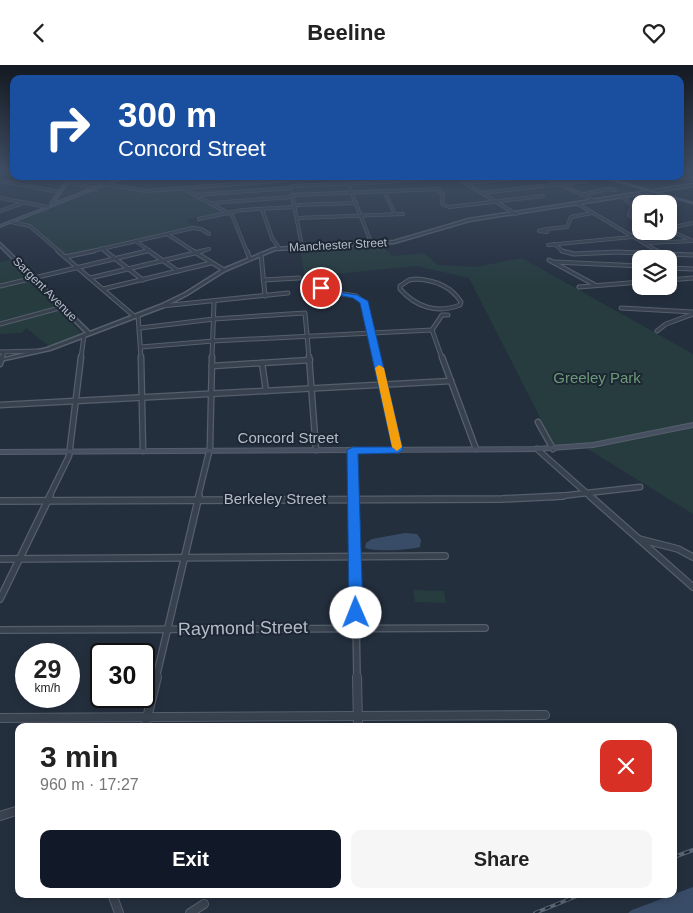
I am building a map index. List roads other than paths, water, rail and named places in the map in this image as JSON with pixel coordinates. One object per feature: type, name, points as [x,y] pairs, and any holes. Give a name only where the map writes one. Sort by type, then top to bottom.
[{"type":"main road","points":[[0,226],[44,209]]},
{"type":"main road","name":"Concord Street","points":[[0,452],[553,449],[603,443],[693,425]]},
{"type":"street","points":[[221,209],[234,217],[250,259]]},
{"type":"street","points":[[262,209],[272,238],[279,248]]},
{"type":"street","points":[[203,217],[267,209]]},
{"type":"street","points":[[295,209],[302,246]]},
{"type":"street","points":[[358,209],[372,245]]},
{"type":"street","points":[[392,209],[395,215]]},
{"type":"street","points":[[507,209],[516,214]]},
{"type":"street","name":"Manchester Street","points":[[0,361],[39,351],[162,306],[186,294],[224,270],[279,248],[372,245],[401,241],[469,220],[550,209]]},
{"type":"street","points":[[585,209],[632,237]]},
{"type":"street","points":[[546,229],[567,227],[571,217],[592,213]]},
{"type":"street","points":[[297,218],[403,214]]},
{"type":"street","points":[[11,222],[28,225],[136,316],[140,328],[141,347],[143,451]]},
{"type":"street","points":[[677,227],[693,223]]},
{"type":"street","points":[[65,257],[197,228],[208,234]]},
{"type":"street","points":[[677,233],[693,241]]},
{"type":"street","points":[[167,234],[224,270]]},
{"type":"street","points":[[548,245],[632,237]]},
{"type":"street","points":[[638,240],[656,250]]},
{"type":"street","points":[[136,241],[178,271]]},
{"type":"street","points":[[644,243],[693,241]]},
{"type":"street","name":"Sargent Avenue","points":[[0,244],[63,307],[86,334]]},
{"type":"street","points":[[554,244],[564,252],[574,254],[632,253]]},
{"type":"street","points":[[102,248],[143,280]]},
{"type":"street","points":[[90,278],[209,249]]},
{"type":"street","points":[[0,285],[149,250]]},
{"type":"street","points":[[261,254],[265,296]]},
{"type":"street","points":[[677,254],[693,255]]},
{"type":"street","points":[[549,260],[596,285]]},
{"type":"street","points":[[554,262],[632,266]]},
{"type":"street","points":[[103,289],[211,263]]},
{"type":"street","points":[[677,268],[693,269]]},
{"type":"street","points":[[264,280],[299,278]]},
{"type":"street","points":[[677,279],[693,278]]},
{"type":"street","points":[[432,329],[445,311],[460,305],[461,301],[456,294],[439,283],[416,279],[409,280],[400,286],[405,295],[411,299],[445,311]]},
{"type":"street","points":[[579,287],[632,283]]},
{"type":"street","points":[[162,306],[288,293]]},
{"type":"street","points":[[330,293],[355,296],[364,301],[398,450]]},
{"type":"street","points":[[146,723],[209,451],[214,302]]},
{"type":"street","points":[[0,324],[63,307]]},
{"type":"street","points":[[621,308],[693,313]]},
{"type":"street","points":[[140,328],[214,319],[304,312],[307,315],[316,450]]},
{"type":"street","points":[[657,331],[666,324],[693,313]]},
{"type":"street","points":[[442,315],[448,315]]},
{"type":"street","points":[[141,347],[308,335],[432,329]]},
{"type":"street","points":[[432,329],[476,449]]},
{"type":"street","points":[[0,599],[70,451],[86,334]]},
{"type":"street","points":[[0,361],[2,352],[39,351]]},
{"type":"street","points":[[212,366],[310,361]]},
{"type":"street","points":[[262,363],[266,391]]},
{"type":"street","points":[[0,405],[451,381]]},
{"type":"street","points":[[538,422],[553,449]]},
{"type":"street","points":[[537,449],[693,587]]},
{"type":"street","points":[[353,450],[358,723]]},
{"type":"street","name":"Berkeley Street","points":[[0,501],[502,499],[545,498],[640,487]]},
{"type":"street","points":[[639,539],[678,549],[693,557]]},
{"type":"street","points":[[0,559],[445,556]]},
{"type":"street","name":"Raymond Street","points":[[0,630],[356,627],[485,628]]},
{"type":"street","points":[[0,718],[545,715]]},
{"type":"street","points":[[0,816],[15,811]]},
{"type":"street","points":[[113,898],[119,913]]},
{"type":"street","points":[[190,913],[204,904]]},
{"type":"water","points":[[405,533],[417,534],[421,540],[420,547],[392,550],[365,548],[366,543],[372,539]]},
{"type":"water","points":[[693,887],[693,913],[628,913],[664,898],[677,898],[677,893]]},
{"type":"railway","points":[[677,856],[693,850]]},
{"type":"railway","points":[[535,913],[572,898]]},
{"type":"park label","name":"Greeley Park","points":[[597,378]]}]
